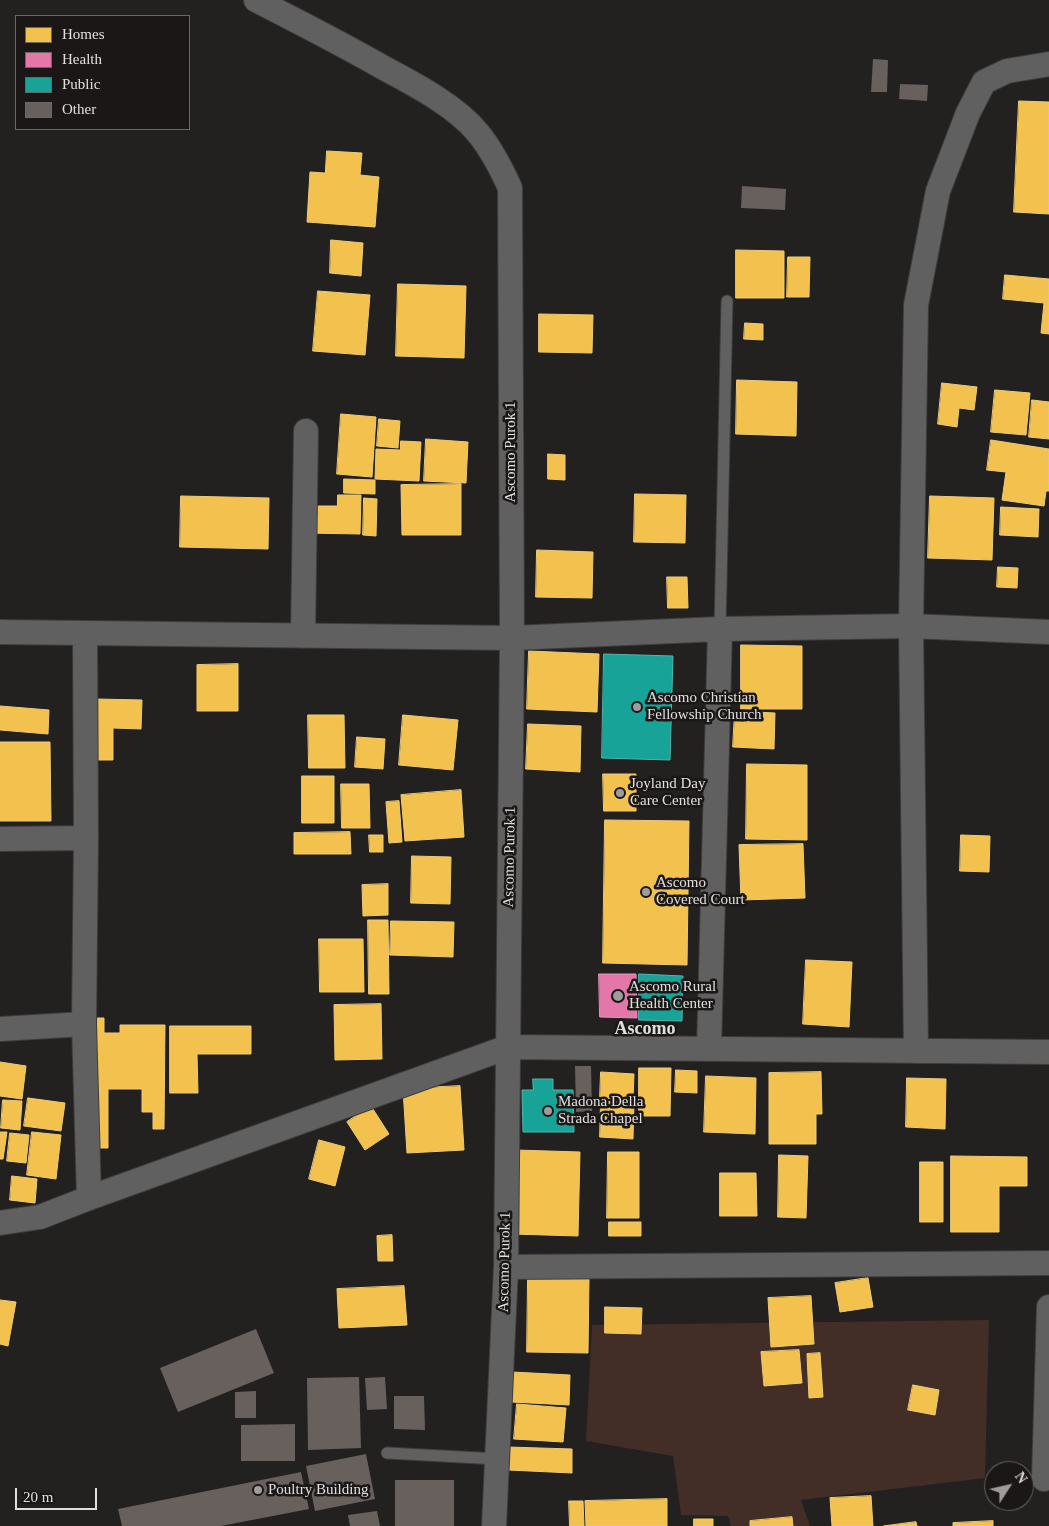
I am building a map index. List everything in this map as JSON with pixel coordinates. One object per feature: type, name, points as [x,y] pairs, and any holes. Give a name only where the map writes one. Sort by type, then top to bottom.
[{"type":"street","name":"Ascomo Purok 1","points":[[256,0],[318,31],[408,81],[450,108],[477,131],[496,158],[510,188],[512,638],[506,1267],[494,1526]]},
{"type":"street","points":[[916,1051],[911,626],[916,305],[938,190],[968,113],[984,82],[1007,70],[1049,64]]},
{"type":"street","points":[[303,636],[306,431]]},
{"type":"street","points":[[0,632],[512,638],[720,629],[911,626],[1049,632]]},
{"type":"street","points":[[709,1049],[720,629]]},
{"type":"street","points":[[85,633],[86,838],[84,1024],[89,1198]]},
{"type":"street","points":[[0,839],[86,838]]},
{"type":"street","points":[[0,1029],[84,1024]]},
{"type":"street","points":[[0,1223],[40,1217],[508,1047],[1049,1052]]},
{"type":"street","points":[[506,1267],[1049,1263]]},
{"type":"street","points":[[1044,1479],[1049,1307]]},
{"type":"lane","points":[[720,629],[727,301]]},
{"type":"lane","points":[[387,1453],[498,1459]]},
{"type":"shaded area","points":[[989,1320],[984,1478],[801,1500],[810,1526],[731,1526],[728,1516],[681,1515],[673,1456],[586,1441],[592,1325]]},
{"type":"building: Homes","points":[[1019,101],[1049,102],[1049,214],[1014,212]]},
{"type":"building: Homes","points":[[327,151],[362,153],[360,175],[379,177],[375,227],[307,222],[310,172],[325,173]]},
{"type":"building: Homes","points":[[331,240],[363,243],[361,276],[330,273]]},
{"type":"building: Homes","points":[[736,250],[784,251],[784,298],[736,298]]},
{"type":"building: Homes","points":[[788,257],[810,257],[809,297],[787,297]]},
{"type":"building: Homes","points":[[1005,275],[1049,279],[1049,334],[1041,333],[1044,303],[1003,299]]},
{"type":"building: Homes","points":[[398,284],[466,286],[464,358],[396,356]]},
{"type":"building: Homes","points":[[318,291],[370,295],[365,355],[313,351]]},
{"type":"building: Homes","points":[[539,314],[593,315],[592,353],[539,352]]},
{"type":"building: Homes","points":[[745,323],[763,324],[763,340],[744,339]]},
{"type":"building: Homes","points":[[737,380],[797,382],[796,436],[736,434]]},
{"type":"building: Homes","points":[[942,383],[977,387],[974,410],[959,408],[957,427],[938,424]]},
{"type":"building: Homes","points":[[995,390],[1030,393],[1026,435],[991,432]]},
{"type":"building: Homes","points":[[1032,400],[1049,402],[1049,439],[1029,437]]},
{"type":"building: Homes","points":[[341,414],[376,417],[372,477],[337,474]]},
{"type":"building: Homes","points":[[379,419],[400,421],[398,448],[377,446]]},
{"type":"building: Homes","points":[[426,439],[468,442],[466,483],[424,481]]},
{"type":"building: Homes","points":[[991,440],[1049,449],[1049,491],[1046,491],[1044,506],[1002,500],[1006,472],[987,470]]},
{"type":"building: Homes","points":[[401,441],[421,442],[419,481],[375,479],[376,449],[400,450]]},
{"type":"building: Homes","points":[[548,454],[565,455],[565,480],[548,479]]},
{"type":"building: Homes","points":[[344,479],[375,480],[375,494],[344,493]]},
{"type":"building: Homes","points":[[461,484],[461,535],[402,535],[401,485]]},
{"type":"building: Homes","points":[[635,494],[686,495],[685,543],[634,542]]},
{"type":"building: Homes","points":[[338,495],[361,495],[360,534],[305,533],[306,506],[337,506]]},
{"type":"building: Homes","points":[[181,496],[269,498],[268,549],[180,547]]},
{"type":"building: Homes","points":[[930,496],[994,498],[992,560],[928,558]]},
{"type":"building: Homes","points":[[364,498],[377,499],[376,536],[363,535]]},
{"type":"building: Homes","points":[[1001,507],[1039,509],[1038,537],[1000,535]]},
{"type":"building: Homes","points":[[537,550],[593,552],[592,598],[536,597]]},
{"type":"building: Homes","points":[[998,567],[1018,568],[1017,588],[997,587]]},
{"type":"building: Homes","points":[[667,577],[687,577],[688,608],[668,608]]},
{"type":"building: Homes","points":[[741,645],[802,646],[802,709],[741,709]]},
{"type":"building: Homes","points":[[529,651],[599,654],[597,712],[527,709]]},
{"type":"building: Homes","points":[[238,664],[238,711],[197,711],[197,665]]},
{"type":"building: Homes","points":[[96,699],[142,700],[141,729],[113,728],[113,760],[96,760]]},
{"type":"building: Homes","points":[[0,706],[49,710],[48,734],[0,730]]},
{"type":"building: Homes","points":[[735,711],[775,713],[774,749],[733,747]]},
{"type":"building: Homes","points":[[308,715],[344,715],[345,768],[309,768]]},
{"type":"building: Homes","points":[[403,715],[458,720],[453,770],[399,765]]},
{"type":"building: Homes","points":[[528,724],[581,726],[580,772],[526,769]]},
{"type":"building: Homes","points":[[357,737],[385,739],[383,769],[355,767]]},
{"type":"building: Homes","points":[[0,742],[50,742],[51,821],[0,821]]},
{"type":"building: Homes","points":[[747,764],[807,765],[807,840],[746,839]]},
{"type":"building: Homes","name":"Joyland Day Care Center","points":[[603,774],[636,774],[636,811],[604,811]]},
{"type":"building: Homes","points":[[302,776],[334,776],[334,823],[302,823]]},
{"type":"building: Homes","points":[[341,784],[369,784],[370,828],[342,828]]},
{"type":"building: Homes","points":[[461,790],[464,837],[405,841],[401,795]]},
{"type":"building: Homes","points":[[399,801],[402,842],[389,843],[386,802]]},
{"type":"building: Homes","name":"Ascomo Covered Court","points":[[605,820],[689,821],[687,965],[603,963]]},
{"type":"building: Homes","points":[[350,832],[351,854],[294,854],[294,833]]},
{"type":"building: Homes","points":[[369,835],[383,835],[383,852],[370,852]]},
{"type":"building: Homes","points":[[961,835],[990,836],[989,872],[960,871]]},
{"type":"building: Homes","points":[[803,844],[805,898],[741,900],[739,845]]},
{"type":"building: Homes","points":[[412,856],[451,857],[450,904],[411,903]]},
{"type":"building: Homes","points":[[388,884],[388,915],[363,916],[362,885]]},
{"type":"building: Homes","points":[[368,920],[388,920],[389,994],[369,994]]},
{"type":"building: Homes","points":[[391,921],[454,922],[453,957],[390,955]]},
{"type":"building: Homes","points":[[319,939],[363,939],[364,992],[320,992]]},
{"type":"building: Homes","points":[[806,960],[852,962],[849,1027],[803,1024]]},
{"type":"building: Homes","points":[[381,1004],[382,1059],[335,1060],[334,1005]]},
{"type":"building: Homes","points":[[89,1018],[104,1018],[104,1033],[120,1033],[120,1025],[165,1025],[164,1129],[153,1129],[153,1112],[142,1112],[142,1089],[108,1089],[108,1148],[88,1148]]},
{"type":"building: Homes","points":[[170,1026],[251,1026],[251,1054],[197,1054],[198,1093],[170,1093]]},
{"type":"building: Homes","points":[[0,1062],[26,1066],[22,1099],[0,1096]]},
{"type":"building: Homes","points":[[639,1068],[671,1068],[670,1116],[639,1116]]},
{"type":"building: Homes","points":[[676,1070],[697,1071],[697,1093],[675,1092]]},
{"type":"building: Homes","points":[[601,1072],[634,1074],[633,1099],[600,1098]]},
{"type":"building: Homes","points":[[821,1072],[822,1114],[816,1114],[816,1144],[769,1144],[769,1073]]},
{"type":"building: Homes","points":[[706,1076],[756,1078],[755,1134],[704,1132]]},
{"type":"building: Homes","points":[[907,1078],[946,1079],[945,1129],[906,1127]]},
{"type":"building: Homes","points":[[460,1086],[464,1150],[407,1153],[403,1089]]},
{"type":"building: Homes","points":[[28,1098],[65,1103],[61,1131],[24,1126]]},
{"type":"building: Homes","points":[[3,1100],[22,1101],[20,1130],[1,1128]]},
{"type":"building: Homes","points":[[601,1101],[634,1103],[633,1139],[600,1137]]},
{"type":"building: Homes","points":[[371,1106],[389,1134],[365,1150],[347,1122]]},
{"type":"building: Homes","points":[[0,1132],[7,1132],[3,1159],[0,1159]]},
{"type":"building: Homes","points":[[32,1132],[61,1135],[56,1179],[27,1175]]},
{"type":"building: Homes","points":[[10,1133],[29,1135],[26,1163],[7,1161]]},
{"type":"building: Homes","points":[[319,1140],[345,1147],[335,1186],[309,1179]]},
{"type":"building: Homes","points":[[515,1150],[580,1152],[578,1236],[512,1234]]},
{"type":"building: Homes","points":[[608,1152],[639,1152],[639,1218],[607,1218]]},
{"type":"building: Homes","points":[[779,1155],[808,1156],[806,1218],[778,1217]]},
{"type":"building: Homes","points":[[951,1156],[1027,1157],[1027,1186],[999,1186],[999,1232],[951,1232]]},
{"type":"building: Homes","points":[[920,1162],[943,1162],[943,1222],[920,1222]]},
{"type":"building: Homes","points":[[720,1173],[756,1173],[757,1216],[720,1216]]},
{"type":"building: Homes","points":[[12,1176],[37,1179],[35,1203],[10,1200]]},
{"type":"building: Homes","points":[[609,1222],[641,1222],[641,1236],[609,1236]]},
{"type":"building: Homes","points":[[392,1235],[393,1261],[378,1261],[377,1236]]},
{"type":"building: Homes","points":[[528,1278],[589,1279],[588,1353],[527,1352]]},
{"type":"building: Homes","points":[[868,1278],[873,1307],[840,1312],[835,1283]]},
{"type":"building: Homes","points":[[404,1286],[407,1325],[339,1328],[337,1289]]},
{"type":"building: Homes","points":[[811,1296],[814,1344],[771,1347],[768,1298]]},
{"type":"building: Homes","points":[[0,1300],[16,1302],[8,1346],[0,1344]]},
{"type":"building: Homes","points":[[605,1307],[642,1308],[641,1334],[605,1333]]},
{"type":"building: Homes","points":[[799,1350],[802,1383],[764,1386],[761,1352]]},
{"type":"building: Homes","points":[[820,1353],[823,1397],[809,1398],[807,1354]]},
{"type":"building: Homes","points":[[512,1372],[570,1375],[569,1405],[511,1402]]},
{"type":"building: Homes","points":[[913,1385],[939,1390],[935,1415],[908,1410]]},
{"type":"building: Homes","points":[[517,1404],[566,1408],[563,1442],[514,1439]]},
{"type":"building: Homes","points":[[508,1447],[572,1449],[572,1473],[508,1470]]},
{"type":"building: Homes","points":[[871,1496],[873,1526],[832,1526],[830,1498]]},
{"type":"building: Homes","points":[[667,1499],[667,1526],[586,1526],[585,1501]]},
{"type":"building: Homes","points":[[569,1501],[583,1501],[584,1526],[570,1526]]},
{"type":"building: Homes","points":[[792,1517],[793,1526],[750,1526],[750,1521]]},
{"type":"building: Homes","points":[[694,1519],[713,1519],[713,1526],[694,1526]]},
{"type":"building: Homes","points":[[993,1521],[993,1526],[953,1526],[953,1523]]},
{"type":"building: Homes","points":[[916,1522],[917,1526],[884,1526]]},
{"type":"building: Health","name":"Ascomo Rural Health Center","points":[[599,974],[636,974],[637,1018],[600,1017]]},
{"type":"building: Public","name":"Ascomo Christian Fellowship Church","points":[[604,654],[673,656],[670,760],[602,758]]},
{"type":"building: Public","points":[[639,974],[683,976],[682,1021],[639,1020]]},
{"type":"building: Public","name":"Madona Della Strada Chapel","points":[[533,1079],[553,1079],[553,1090],[573,1090],[574,1132],[523,1132],[522,1090],[533,1090]]},
{"type":"building: Other","points":[[873,59],[888,60],[887,92],[871,92]]},
{"type":"building: Other","points":[[900,84],[928,85],[927,101],[899,99]]},
{"type":"building: Other","points":[[742,186],[786,189],[785,210],[741,208]]},
{"type":"building: Other","points":[[575,1066],[591,1066],[592,1111],[576,1112]]},
{"type":"building: Other","points":[[256,1329],[274,1373],[178,1412],[160,1368]]},
{"type":"building: Other","points":[[359,1377],[361,1448],[308,1450],[307,1378]]},
{"type":"building: Other","points":[[385,1377],[387,1409],[367,1410],[365,1378]]},
{"type":"building: Other","points":[[256,1391],[256,1418],[235,1418],[235,1392]]},
{"type":"building: Other","points":[[394,1396],[424,1396],[425,1430],[394,1429]]},
{"type":"building: Other","points":[[295,1424],[295,1461],[241,1461],[241,1425]]},
{"type":"building: Other","points":[[366,1454],[375,1499],[315,1511],[306,1466]]},
{"type":"building: Other","name":"Poultry Building","points":[[301,1472],[309,1509],[221,1526],[122,1526],[118,1509]]},
{"type":"building: Other","points":[[395,1480],[454,1480],[454,1526],[395,1526]]},
{"type":"building: Other","points":[[377,1511],[380,1526],[350,1526],[348,1515]]},
{"type":"place","name":"Ascomo Christian Fellowship Church","points":[[637,707]]},
{"type":"place","name":"Joyland Day Care Center","points":[[620,793]]},
{"type":"place","name":"Ascomo Covered Court","points":[[646,892]]},
{"type":"place","name":"Ascomo Rural Health Center","points":[[618,996]]},
{"type":"place","name":"Madona Della Strada Chapel","points":[[548,1111]]},
{"type":"place","name":"Poultry Building","points":[[258,1490]]},
{"type":"district","name":"Ascomo","points":[[645,1029]]}]
